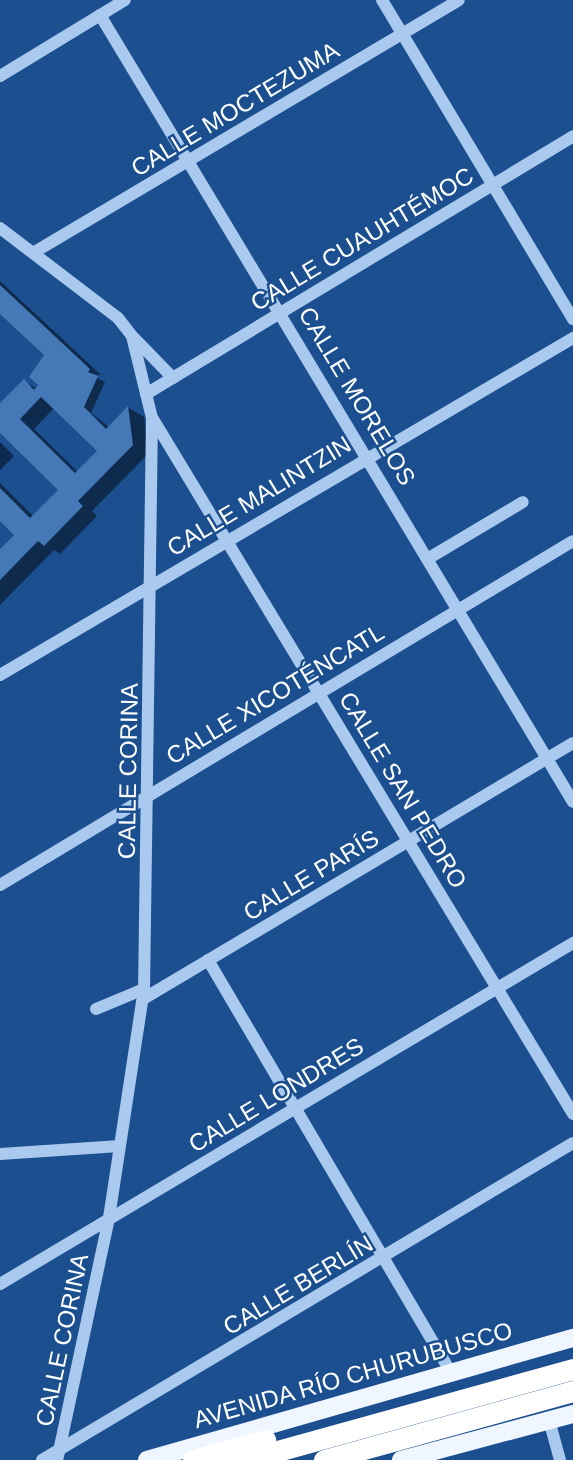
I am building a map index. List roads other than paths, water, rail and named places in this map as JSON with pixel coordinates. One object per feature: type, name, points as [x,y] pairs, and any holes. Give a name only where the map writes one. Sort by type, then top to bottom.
[{"type":"highway","points":[[245,1460],[573,1369]]},
{"type":"highway","points":[[324,1460],[573,1391]]},
{"type":"highway","points":[[193,1460],[310,1427],[345,1432]]},
{"type":"main road","name":"AVENIDA RÍO CHURUBUSCO","points":[[147,1460],[573,1338]]},
{"type":"main road","points":[[401,1460],[573,1413]]},
{"type":"street","points":[[0,76],[125,0]]},
{"type":"street","points":[[382,0],[573,319]]},
{"type":"street","name":"CALLE MOCTEZUMA","points":[[33,253],[458,0]]},
{"type":"street","name":"CALLE MORELOS","points":[[100,15],[369,456],[573,802]]},
{"type":"street","name":"CALLE CUAUHTÉMOC","points":[[146,394],[573,136]]},
{"type":"street","points":[[0,228],[118,318],[173,378]]},
{"type":"street","points":[[132,336],[146,394]]},
{"type":"street","name":"CALLE MALINTZIN","points":[[0,675],[149,584],[573,338]]},
{"type":"street","name":"CALLE CORINA","points":[[58,1455],[110,1218],[144,994],[150,794],[149,584],[152,418],[146,394]]},
{"type":"street","name":"CALLE SAN PEDRO","points":[[152,418],[499,987],[573,1114]]},
{"type":"street","points":[[429,558],[523,502]]},
{"type":"street","name":"CALLE XICOTÉNCATL","points":[[0,885],[573,541]]},
{"type":"street","name":"CALLE PARÍS","points":[[96,1009],[144,994],[208,960],[573,743]]},
{"type":"street","name":"CALLE LONDRES","points":[[0,1284],[573,943]]},
{"type":"street","points":[[208,960],[451,1373]]},
{"type":"street","name":"CALLE BERLÍN","points":[[42,1460],[58,1455],[573,1143]]},
{"type":"street","points":[[0,1154],[121,1146]]},
{"type":"street","points":[[550,1345],[573,1332]]},
{"type":"street","points":[[549,1420],[560,1460]]}]
